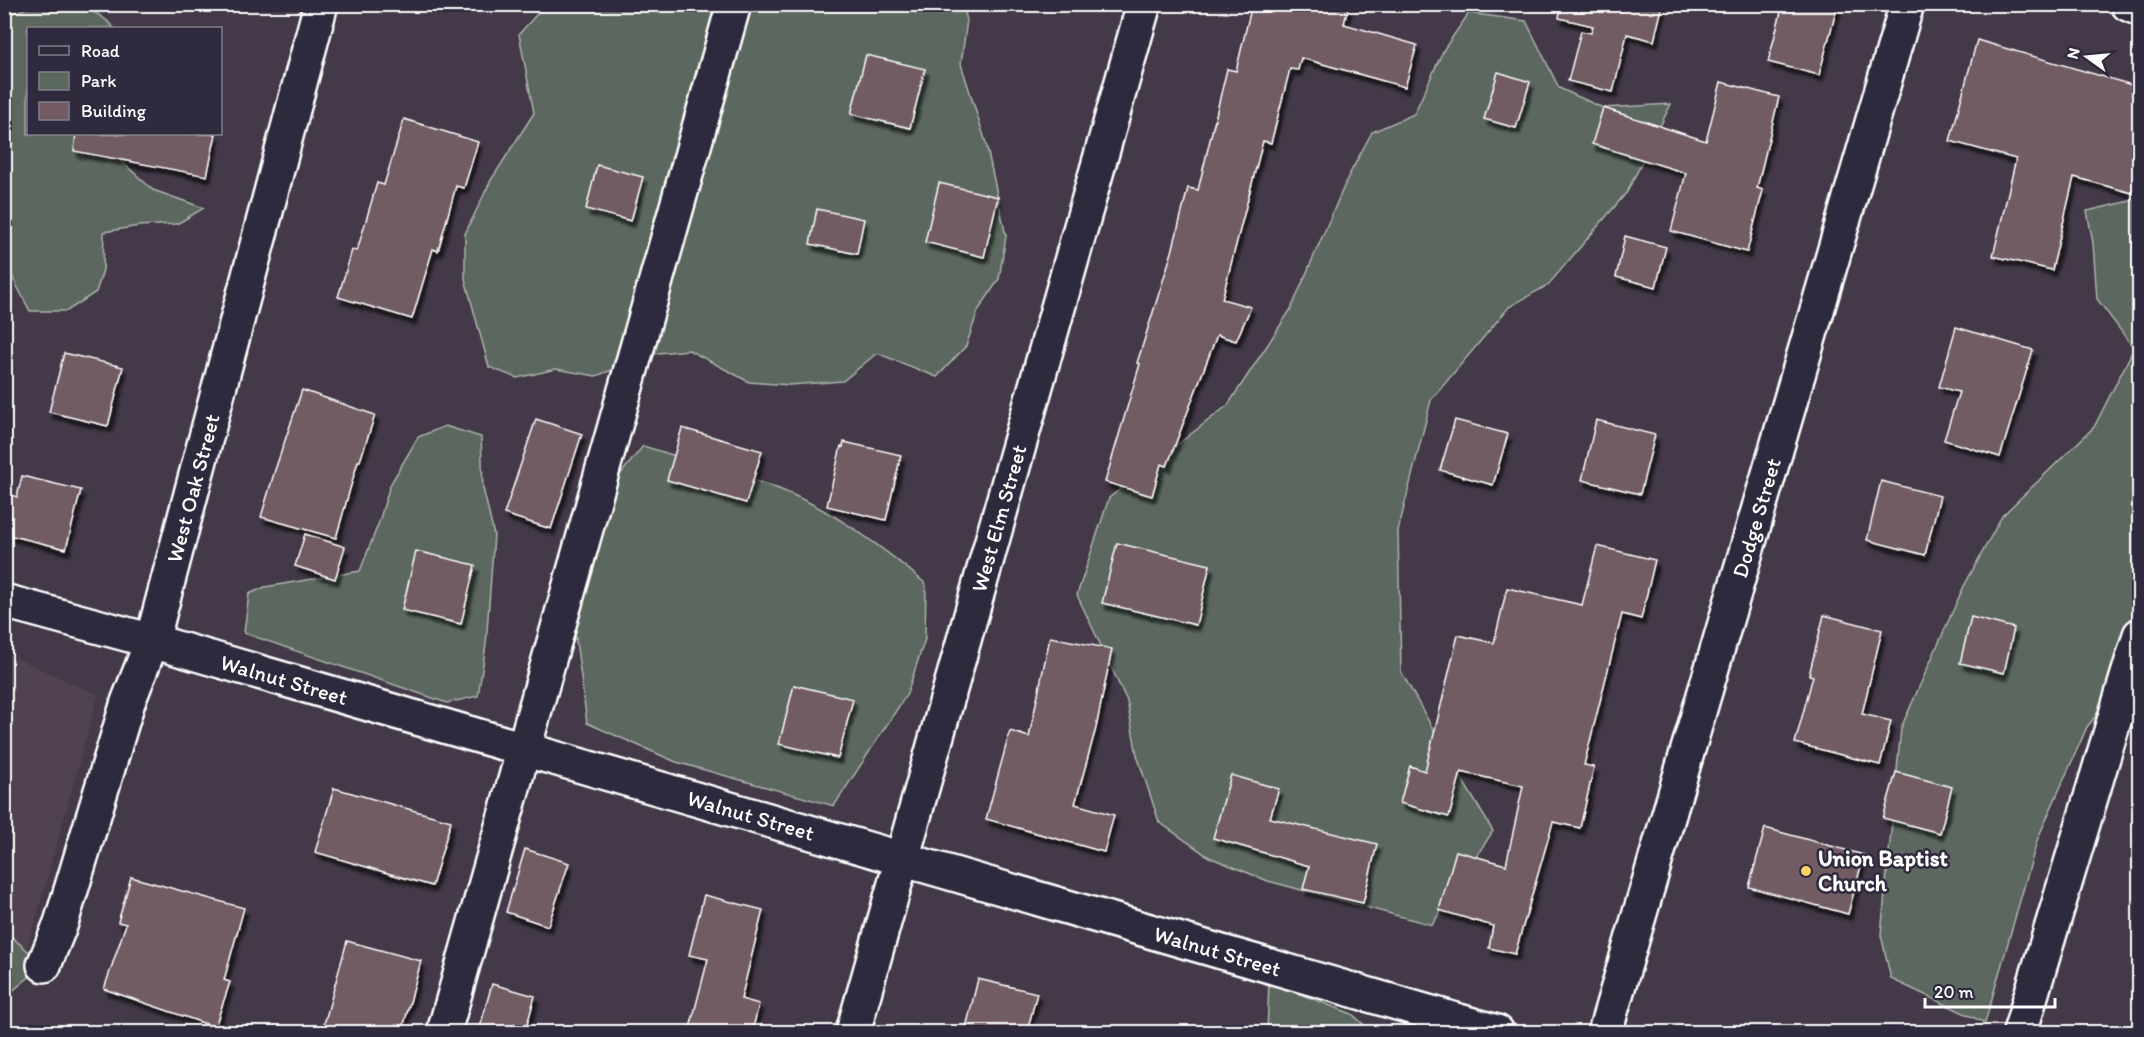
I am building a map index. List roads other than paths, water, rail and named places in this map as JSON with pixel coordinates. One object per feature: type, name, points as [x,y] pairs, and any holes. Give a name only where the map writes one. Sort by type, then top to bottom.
[{"type":"street","name":"West Oak Street","points":[[44,965],[61,923],[128,702],[152,641],[321,4]]},
{"type":"street","points":[[444,1032],[734,4]]},
{"type":"street","name":"West Elm Street","points":[[853,1032],[1144,4]]},
{"type":"street","name":"Dodge Street","points":[[1605,1032],[1907,4]]},
{"type":"street","points":[[2128,4],[2139,9]]},
{"type":"street","name":"Walnut Street","points":[[4,601],[152,641],[1497,1032]]},
{"type":"street","points":[[2020,1032],[2139,635]]},
{"type":"place","name":"Union Baptist Church","points":[[1806,871]]}]
